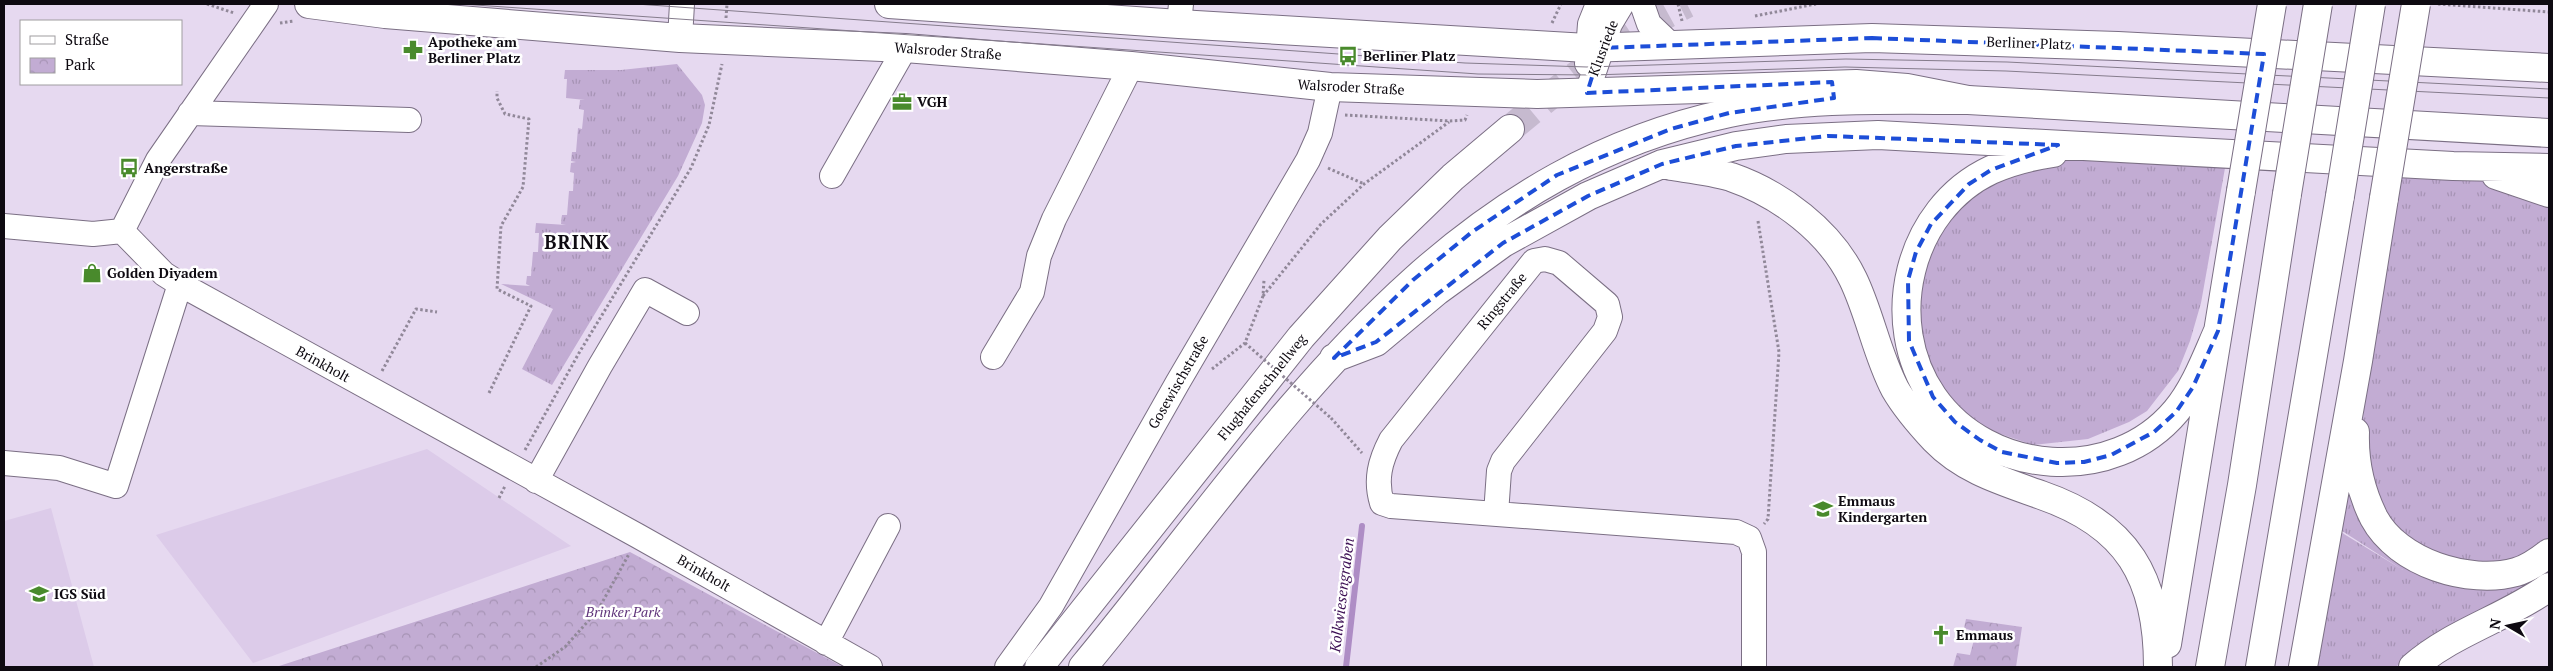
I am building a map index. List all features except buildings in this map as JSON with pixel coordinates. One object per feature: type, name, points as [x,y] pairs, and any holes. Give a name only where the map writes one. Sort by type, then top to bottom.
[{"type":"main road","name":"Walsroder Straße","points":[[310,4],[385,14],[680,38],[905,48],[1131,66],[1328,100],[1473,93],[1586,93],[1856,84],[1907,88],[1968,100]]},
{"type":"main road","points":[[889,4],[1180,14],[1594,48]]},
{"type":"main road","points":[[2163,667],[2272,4]]},
{"type":"main road","points":[[2210,667],[2242,485],[2318,4]]},
{"type":"main road","points":[[2260,667],[2371,4]]},
{"type":"main road","points":[[2303,667],[2358,361],[2384,198],[2427,4]]},
{"type":"main road","name":"Berliner Platz","points":[[1594,48],[1676,34],[1809,40],[1957,40],[2549,68]]},
{"type":"main road","points":[[1083,667],[1221,491],[1334,358],[1413,280],[1472,232],[1557,175],[1620,147],[1671,129],[1729,113],[1785,105],[1877,100],[1968,100],[2549,134]]},
{"type":"main road","name":"Flughafenschnellweg","points":[[1039,667],[1302,337],[1390,238],[1453,177],[1510,129]]},
{"type":"main road","points":[[1334,358],[1376,342],[1437,291],[1503,243],[1588,196],[1662,164],[1736,146],[1828,136],[1878,135],[2453,166],[2549,168]]},
{"type":"main road","points":[[2086,147],[2025,157],[1991,170],[1969,184],[1949,202],[1931,224],[1916,252],[1908,280],[1906,309],[1909,341],[1919,371],[1933,397],[1955,422],[1980,440],[2002,452],[2048,462],[2084,462],[2111,455],[2133,445],[2154,432],[2176,412],[2193,387],[2218,331]]},
{"type":"main road","points":[[1662,164],[1736,180],[1784,203],[1808,223],[1832,248],[1853,278],[1895,388],[1911,414],[1936,441],[1968,466],[1995,480],[2043,495],[2095,520],[2122,546],[2134,561],[2150,594],[2158,632],[2158,667]]},
{"type":"main road","points":[[2453,166],[2509,178],[2549,193]]},
{"type":"main road","points":[[2358,361],[2354,451],[2363,488],[2375,519],[2394,541],[2420,560],[2451,572],[2482,576],[2517,572],[2549,553]]},
{"type":"main road","points":[[2413,667],[2428,655],[2463,634],[2523,604],[2549,587]]},
{"type":"street","points":[[4,226],[93,234],[122,231],[158,160],[266,4]]},
{"type":"street","points":[[680,38],[682,4]]},
{"type":"street","name":"Klusriede","points":[[1586,93],[1594,48],[1590,24],[1598,4]]},
{"type":"street","name":"Klusriede","points":[[1594,48],[1622,4]]},
{"type":"street","points":[[1642,4],[1649,24],[1676,34]]},
{"type":"street","points":[[832,176],[905,48]]},
{"type":"street","points":[[993,357],[1032,292],[1039,256],[1054,218],[1131,66]]},
{"type":"street","name":"Gosewischstraße","points":[[1007,667],[1051,606],[1308,160],[1320,133],[1328,100]]},
{"type":"street","points":[[190,113],[409,120]]},
{"type":"street","name":"Brinkholt","points":[[122,231],[164,274],[180,284],[514,470],[638,536],[870,667]]},
{"type":"street","name":"Ringstraße","points":[[1496,514],[1498,471],[1503,462],[1606,331],[1610,317],[1607,304],[1559,263],[1545,260],[1534,261],[1391,440],[1380,461],[1378,491],[1382,503],[1392,506],[1496,514],[1736,532],[1749,538]]},
{"type":"street","points":[[4,463],[59,468],[116,486],[180,284]]},
{"type":"street","points":[[536,481],[645,290],[686,313]]},
{"type":"street","points":[[826,643],[888,526]]},
{"type":"street","points":[[1749,538],[1754,552],[1754,667]]},
{"type":"path","points":[[225,10],[227,4]]},
{"type":"path","points":[[1552,24],[1562,4]]},
{"type":"path","points":[[1676,34],[1678,4]]},
{"type":"path","points":[[2427,4],[2549,12]]},
{"type":"path","points":[[499,58],[500,44]]},
{"type":"path","points":[[514,470],[579,353],[691,168],[709,125],[722,61]]},
{"type":"path","points":[[489,393],[531,306],[498,289],[501,226],[523,187],[529,119],[505,114],[496,98],[497,91]]},
{"type":"path","points":[[1328,100],[1335,114],[1450,121],[1465,120]]},
{"type":"path","points":[[1263,296],[1321,224],[1364,184],[1450,121]]},
{"type":"path","points":[[1308,160],[1364,184]]},
{"type":"path","points":[[1749,538],[1768,519],[1780,352],[1758,221]]},
{"type":"path","points":[[1210,370],[1245,344],[1263,296],[1265,265],[1253,253]]},
{"type":"path","points":[[383,370],[416,309],[437,312]]},
{"type":"path","points":[[1245,344],[1331,418]]},
{"type":"path","points":[[536,667],[565,647],[598,610],[638,536]]},
{"type":"highlighted area","points":[[1872,38],[2264,54],[2218,331],[2193,387],[2176,412],[2154,432],[2111,455],[2084,462],[2057,463],[2002,452],[1980,440],[1955,422],[1933,397],[1909,341],[1908,280],[1916,252],[1931,224],[1969,184],[1991,170],[2058,145],[1828,136],[1736,146],[1662,164],[1588,196],[1503,243],[1376,342],[1334,358],[1413,280],[1472,232],[1557,175],[1671,129],[1729,113],[1834,98],[1832,82],[1587,93],[1601,48]]},
{"type":"shaded area","points":[[427,449],[571,546],[253,663],[156,535]]},
{"type":"shaded area","name":"IGS Süd","points":[[51,508],[94,667],[4,667],[4,521]]},
{"type":"green space","points":[[677,64],[702,95],[705,105],[702,123],[678,176],[552,385],[522,369],[553,309],[501,284],[530,286],[526,284],[527,276],[531,276],[533,252],[538,252],[539,233],[535,233],[536,223],[566,225],[561,224],[562,215],[567,215],[569,191],[573,191],[574,173],[570,172],[571,163],[576,162],[571,161],[572,152],[576,152],[578,128],[582,129],[584,110],[579,109],[580,100],[585,100],[566,98],[567,79],[564,79],[565,70],[621,70]]},
{"type":"green space","points":[[2070,160],[2225,168],[2201,303],[2190,341],[2178,371],[2147,411],[2129,422],[2088,439],[2033,445],[1989,430],[1963,411],[1941,387],[1920,341],[1919,274],[1946,217],[1991,179],[2058,161]]},
{"type":"green space","points":[[2402,174],[2484,179],[2549,201],[2549,539],[2526,554],[2506,561],[2493,564],[2460,563],[2410,541],[2380,511],[2361,439],[2366,390]]},
{"type":"green space","points":[[2346,483],[2407,563],[2549,563],[2549,577],[2410,654],[2396,667],[2317,667],[2339,531],[2403,570],[2339,529]]},
{"type":"green space","name":"Brinker Park","points":[[630,552],[843,667],[276,667]]},
{"type":"green space","points":[[1966,619],[2022,627],[2016,667],[1953,667],[1957,653],[1970,655],[1976,632],[1964,628]]},
{"type":"waterway","name":"Kolkwiesengraben","points":[[1346,667],[1362,526]]},
{"type":"tunnel","points":[[1510,129],[1617,45],[1687,4]]},
{"type":"tram line","points":[[461,4],[1478,74],[1592,75],[1845,67],[2006,71],[2549,98]]},
{"type":"tram line","points":[[636,4],[1465,63],[1587,67],[1846,59],[2007,62],[2549,89]]},
{"type":"place","name":"Apotheke am Berliner Platz","points":[[413,50]]},
{"type":"place","name":"Berliner Platz","points":[[1348,56]]},
{"type":"place","name":"VGH","points":[[902,102]]},
{"type":"place","name":"Angerstraße","points":[[129,168]]},
{"type":"place","name":"Golden Diyadem","points":[[92,273]]},
{"type":"place","name":"Emmaus Kindergarten","points":[[1823,509]]},
{"type":"place","name":"IGS Süd","points":[[39,594]]},
{"type":"place","name":"Emmaus","points":[[1941,635]]},
{"type":"district","name":"BRINK","points":[[577,242]]}]
